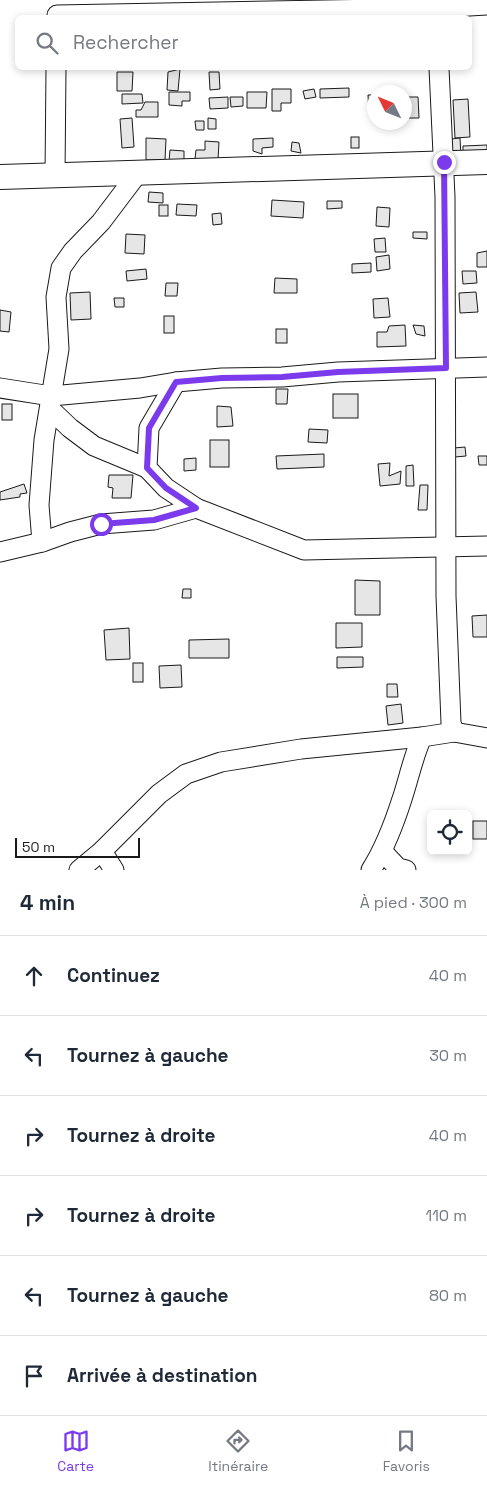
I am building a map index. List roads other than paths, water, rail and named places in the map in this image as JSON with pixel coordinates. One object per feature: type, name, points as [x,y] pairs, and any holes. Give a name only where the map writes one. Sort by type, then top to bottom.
[{"type":"main road","points":[[0,177],[487,162]]},
{"type":"street","points":[[57,11],[435,8],[487,5]]},
{"type":"street","points":[[55,176],[56,70]]},
{"type":"street","points":[[438,70],[444,162],[448,640],[451,723],[454,732]]},
{"type":"street","points":[[42,542],[39,506],[44,440],[59,350],[56,297],[61,268],[72,251],[101,222],[138,173]]},
{"type":"street","points":[[0,388],[50,403],[176,382],[222,378],[487,367]]},
{"type":"street","points":[[147,468],[149,428],[176,382]]},
{"type":"street","points":[[50,403],[70,428],[94,446],[147,468],[166,488],[196,508],[304,550],[487,546]]},
{"type":"street","points":[[0,552],[42,542],[101,524],[154,520],[196,508]]},
{"type":"street","points":[[79,870],[102,851],[159,794],[186,774],[221,762],[301,750],[454,732],[487,738]]},
{"type":"street","points":[[372,870],[383,852],[402,798],[413,756],[422,737]]},
{"type":"street","points":[[102,851],[114,870]]},
{"type":"street","points":[[383,852],[398,868],[406,870]]}]
